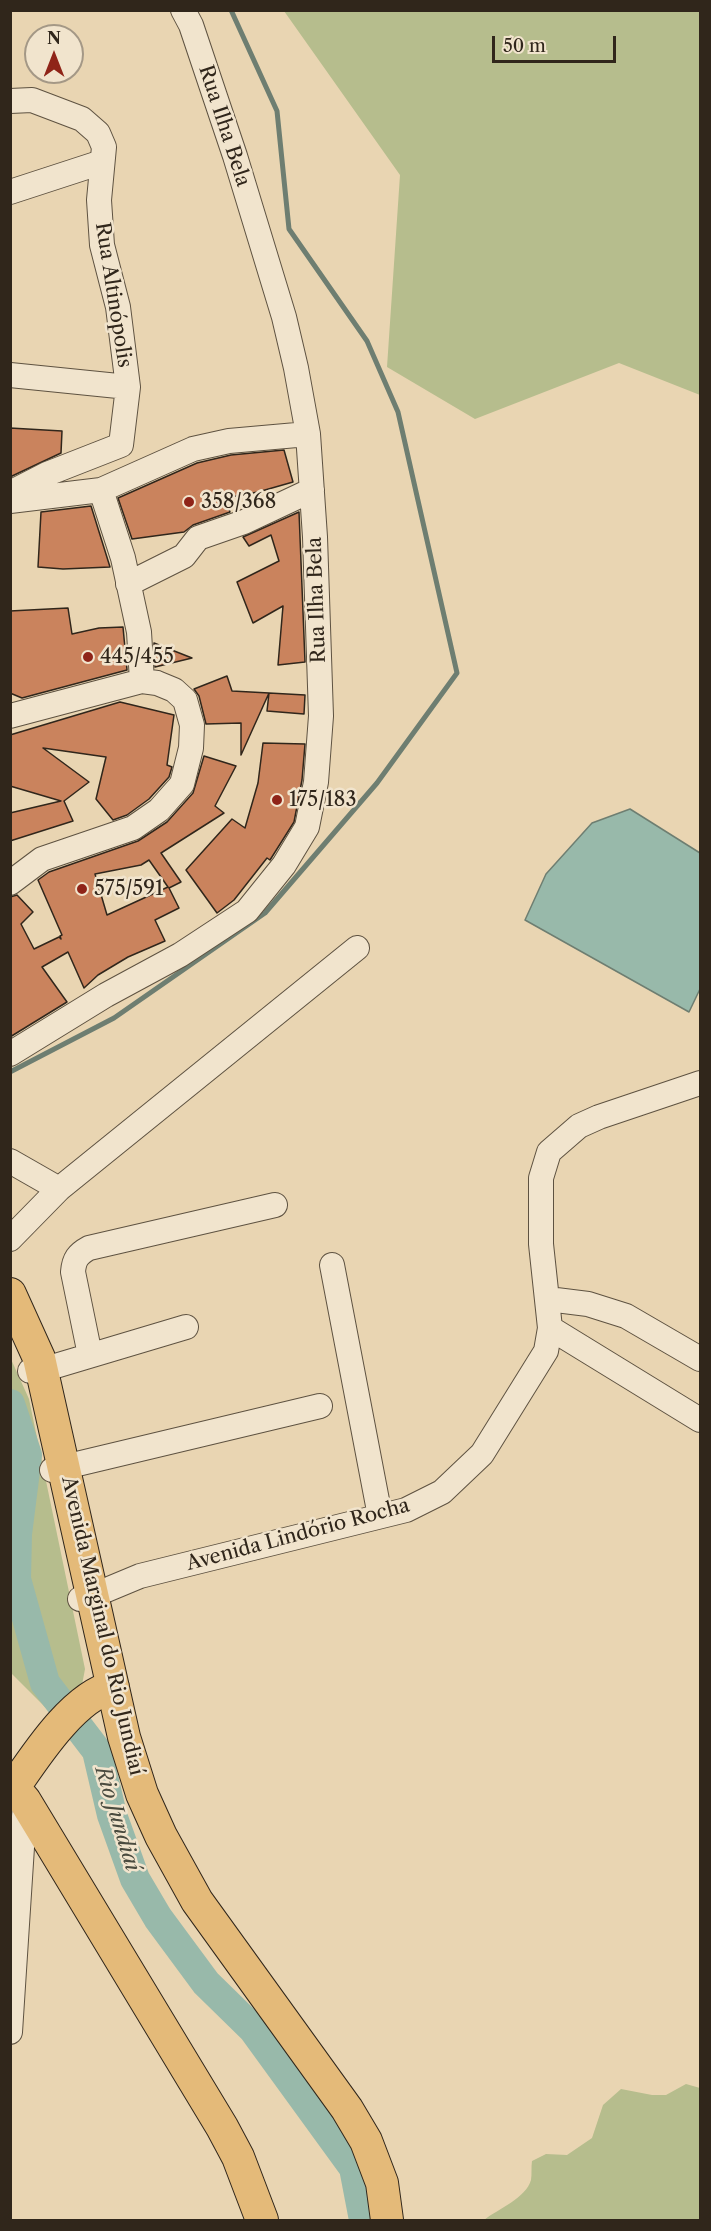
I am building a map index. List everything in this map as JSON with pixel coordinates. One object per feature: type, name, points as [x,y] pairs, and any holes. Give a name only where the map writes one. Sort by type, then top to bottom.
[{"type":"main road","name":"Avenida Marginal do Rio Jundiaí","points":[[10,1293],[39,1358],[36,1370],[86,1597],[100,1692],[124,1737],[139,1785],[161,1836],[197,1901],[347,2109],[366,2140],[382,2183],[387,2220]]},
{"type":"main road","points":[[100,1692],[55,1730],[41,1748],[17,1791],[222,2127],[238,2157],[262,2220]]},
{"type":"street","name":"Rua Ilha Bela","points":[[10,1054],[106,995],[180,955],[248,911],[284,865],[307,827],[316,782],[321,716],[315,537],[308,434],[284,317],[236,156],[191,25],[183,10]]},
{"type":"street","name":"Rua Altinópolis","points":[[10,101],[32,100],[82,119],[98,133],[104,147],[99,200],[102,245],[118,307],[128,387],[121,445],[47,474],[10,493]]},
{"type":"street","points":[[10,192],[102,162]]},
{"type":"street","points":[[10,375],[128,387]]},
{"type":"street","points":[[10,501],[100,490],[193,449],[229,441],[308,434]]},
{"type":"street","points":[[100,490],[123,558],[139,632],[142,681]]},
{"type":"street","points":[[128,584],[184,556],[198,538],[244,522],[312,490]]},
{"type":"street","points":[[10,716],[142,681],[157,683],[174,690],[185,700],[192,725],[191,748],[182,784],[159,810],[133,828],[42,859],[10,884]]},
{"type":"street","points":[[10,699],[41,709]]},
{"type":"street","points":[[10,1239],[59,1189],[357,948]]},
{"type":"street","name":"Avenida Lindório Rocha","points":[[86,1597],[140,1576],[406,1510],[442,1492],[482,1454],[546,1351],[550,1328],[541,1244],[541,1178],[549,1152],[579,1126],[700,1083]]},
{"type":"street","points":[[10,1161],[59,1189]]},
{"type":"street","points":[[90,1355],[73,1272],[74,1262],[79,1254],[89,1248],[275,1205]]},
{"type":"street","points":[[332,1265],[380,1516]]},
{"type":"street","points":[[548,1299],[588,1304],[626,1316],[700,1359]]},
{"type":"street","points":[[10,1327],[36,1370],[186,1327]]},
{"type":"street","points":[[550,1328],[700,1420]]},
{"type":"street","points":[[58,1469],[320,1406]]},
{"type":"street","points":[[10,2032],[17,1791]]},
{"type":"green space","points":[[284,11],[700,11],[700,395],[619,363],[475,419],[387,367],[400,175]]},
{"type":"green space","points":[[10,1357],[29,1399],[85,1669],[82,1685],[51,1713],[11,1673]]},
{"type":"green space","points":[[686,2084],[700,2088],[700,2220],[484,2220],[524,2192],[531,2180],[532,2161],[546,2154],[567,2155],[592,2138],[603,2105],[621,2089],[652,2095],[666,2095]]},
{"type":"shaded area","points":[[630,809],[700,853],[700,989],[689,1012],[525,920],[546,874],[592,823]]},
{"type":"building","points":[[10,428],[62,431],[61,453],[10,477]]},
{"type":"building","points":[[284,450],[293,482],[225,498],[230,512],[193,525],[184,532],[132,539],[118,498],[197,463],[231,455]]},
{"type":"building","points":[[91,506],[110,567],[63,569],[38,567],[41,512]]},
{"type":"building","points":[[299,512],[305,662],[278,665],[283,606],[253,623],[237,582],[279,561],[271,535],[249,546],[243,537]]},
{"type":"building","points":[[68,608],[72,634],[99,628],[123,627],[127,670],[22,698],[10,693],[10,611]]},
{"type":"building","points":[[154,643],[192,658],[155,667]]},
{"type":"building","points":[[227,676],[232,691],[269,693],[241,755],[241,723],[206,724],[199,696],[194,689]]},
{"type":"building","points":[[269,693],[305,695],[304,714],[267,711]]},
{"type":"building","points":[[120,702],[174,715],[167,765],[172,767],[169,777],[149,799],[127,815],[113,820],[96,799],[106,757],[43,748],[89,782],[64,801],[73,821],[10,841],[10,813],[61,801],[10,786],[10,735]]},
{"type":"building","points":[[263,743],[305,744],[302,780],[294,822],[270,860],[267,858],[234,900],[217,913],[186,870],[232,819],[245,828],[258,783]]},
{"type":"building","points":[[204,756],[236,766],[215,806],[224,813],[161,853],[181,882],[169,888],[179,908],[155,920],[165,941],[128,957],[98,975],[84,988],[68,952],[42,967],[67,1002],[10,1037],[10,897],[17,895],[33,912],[21,924],[34,949],[59,937],[61,939],[62,935],[38,880],[49,872],[138,841],[167,822],[193,793]],"holes":[[[149,860],[168,887],[107,915],[95,874],[141,865]]]},
{"type":"waterway","points":[[10,1072],[114,1018],[265,913],[377,783],[457,673],[398,412],[367,341],[289,229],[277,111],[231,10]]},
{"type":"waterway","name":"Rio Jundiaí","points":[[10,1404],[27,1455],[17,1534],[16,1579],[45,1683],[97,1751],[112,1815],[135,1879],[158,1918],[206,1983],[253,2029],[354,2168],[364,2220]]},
{"type":"place","name":"358/368","points":[[189,502]]},
{"type":"place","name":"445/455","points":[[88,657]]},
{"type":"place","name":"175/183","points":[[277,800]]},
{"type":"place","name":"575/591","points":[[82,889]]}]
